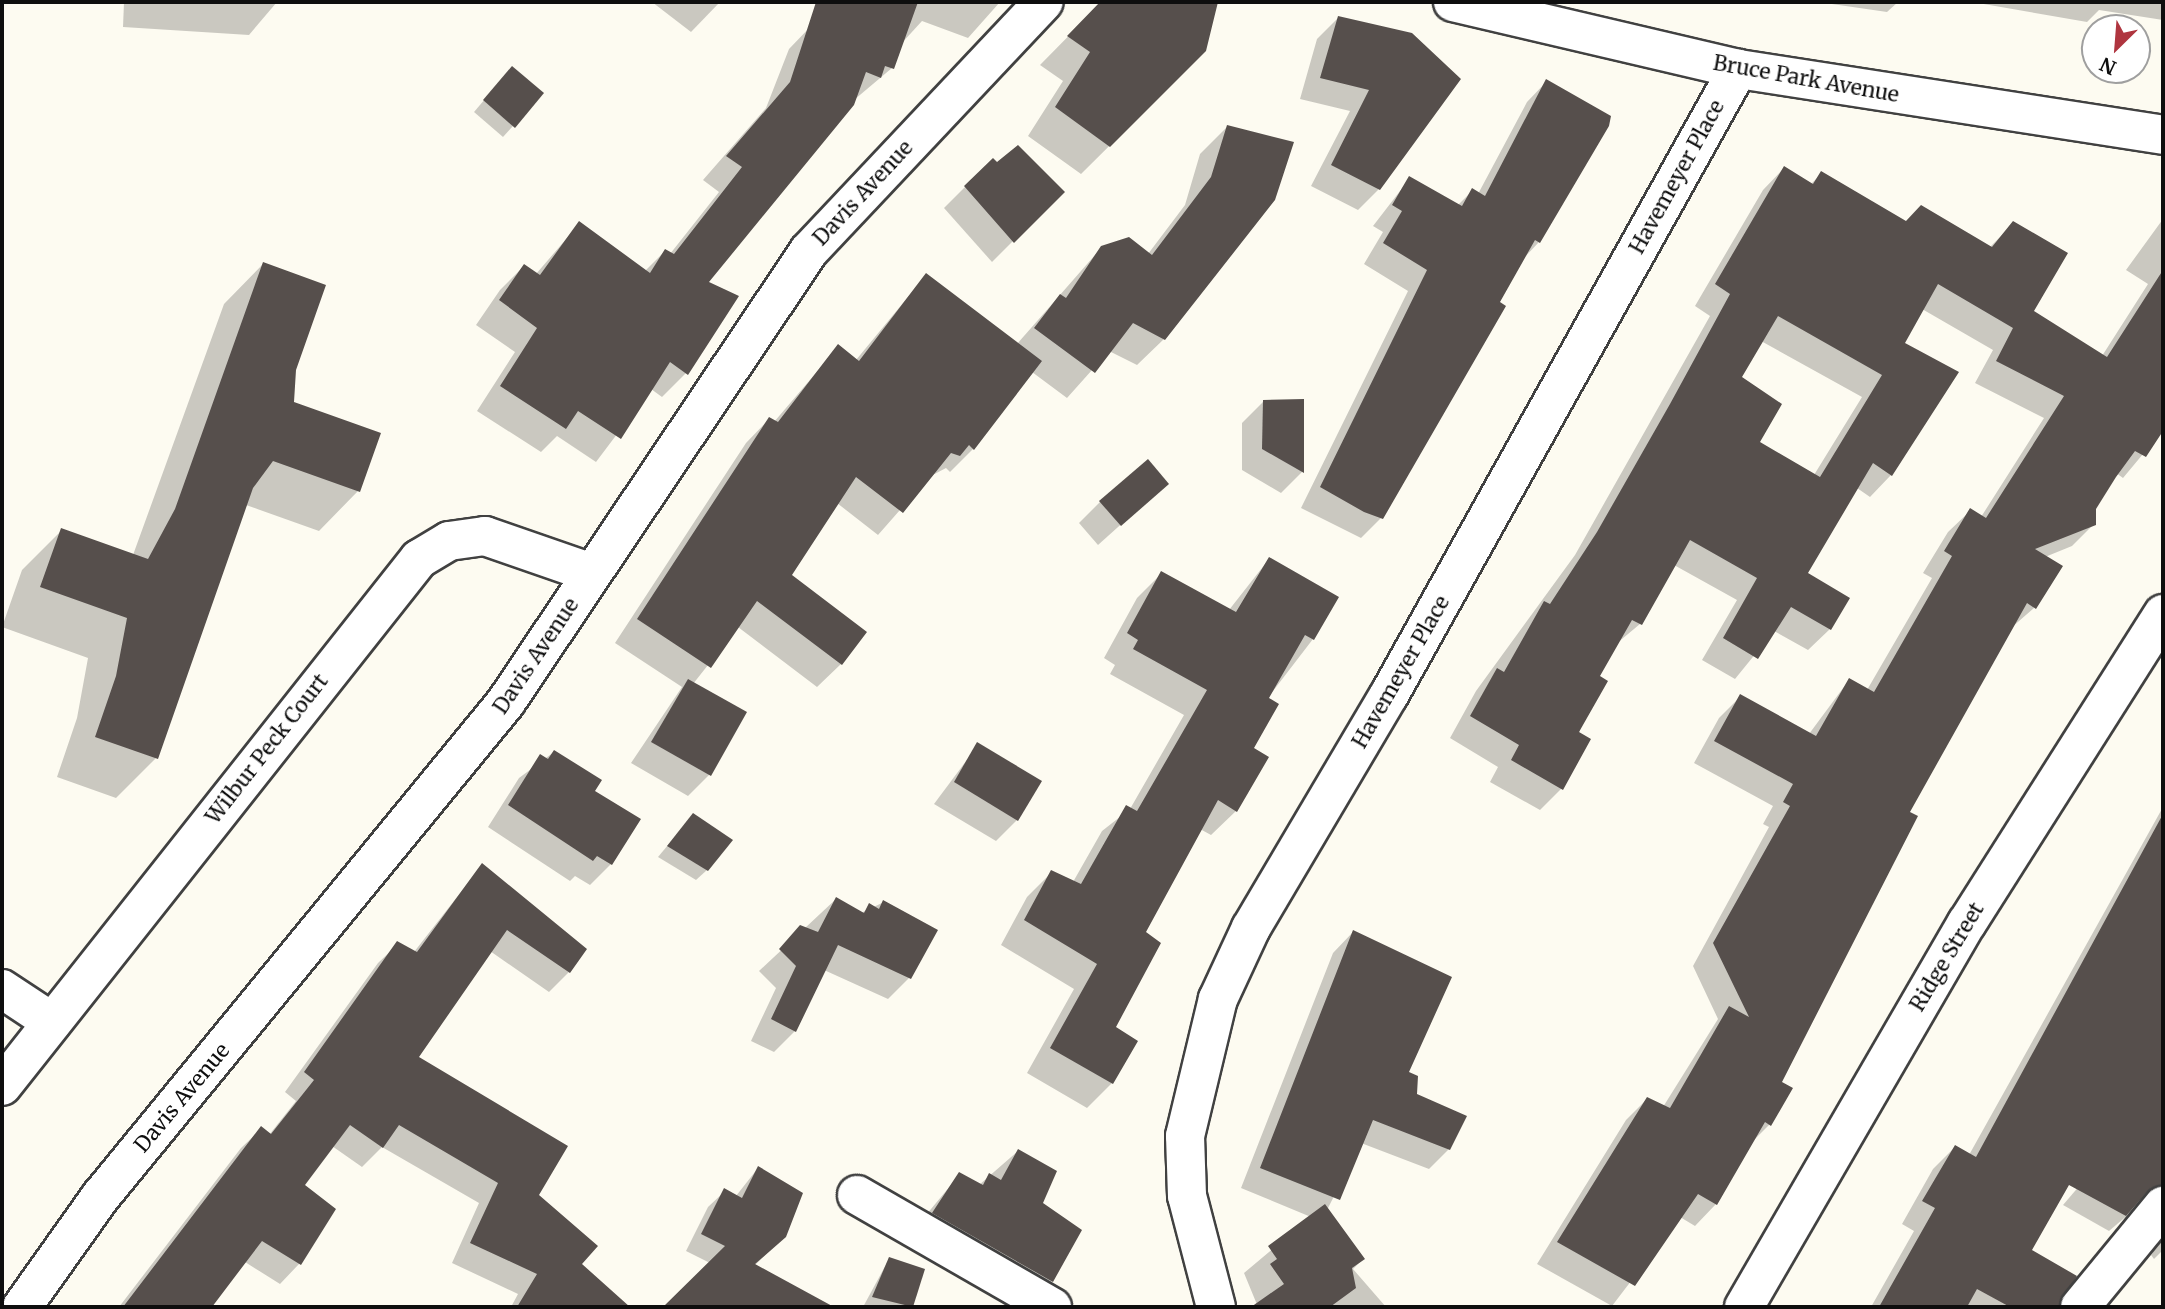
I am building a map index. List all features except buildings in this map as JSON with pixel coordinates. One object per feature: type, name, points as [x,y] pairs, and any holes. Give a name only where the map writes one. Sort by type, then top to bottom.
[{"type":"street","name":"Davis Avenue","points":[[22,1307],[100,1196],[402,837],[506,702],[810,251],[1044,2]]},
{"type":"street","name":"Bruce Park Avenue","points":[[1453,2],[1738,69],[2163,135]]},
{"type":"street","name":"Havemeyer Place","points":[[1216,1307],[1187,1196],[1185,1136],[1219,999],[1251,928],[1389,695],[1738,69]]},
{"type":"street","name":"Wilbur Peck Court","points":[[2,1086],[419,559],[449,541],[485,536],[593,573]]},
{"type":"street","name":"Ridge Street","points":[[1744,1307],[1967,923],[2163,614]]},
{"type":"street","points":[[2,989],[52,1022]]},
{"type":"street","points":[[857,1195],[1052,1307]]},
{"type":"street","points":[[2080,1307],[2163,1206]]}]
